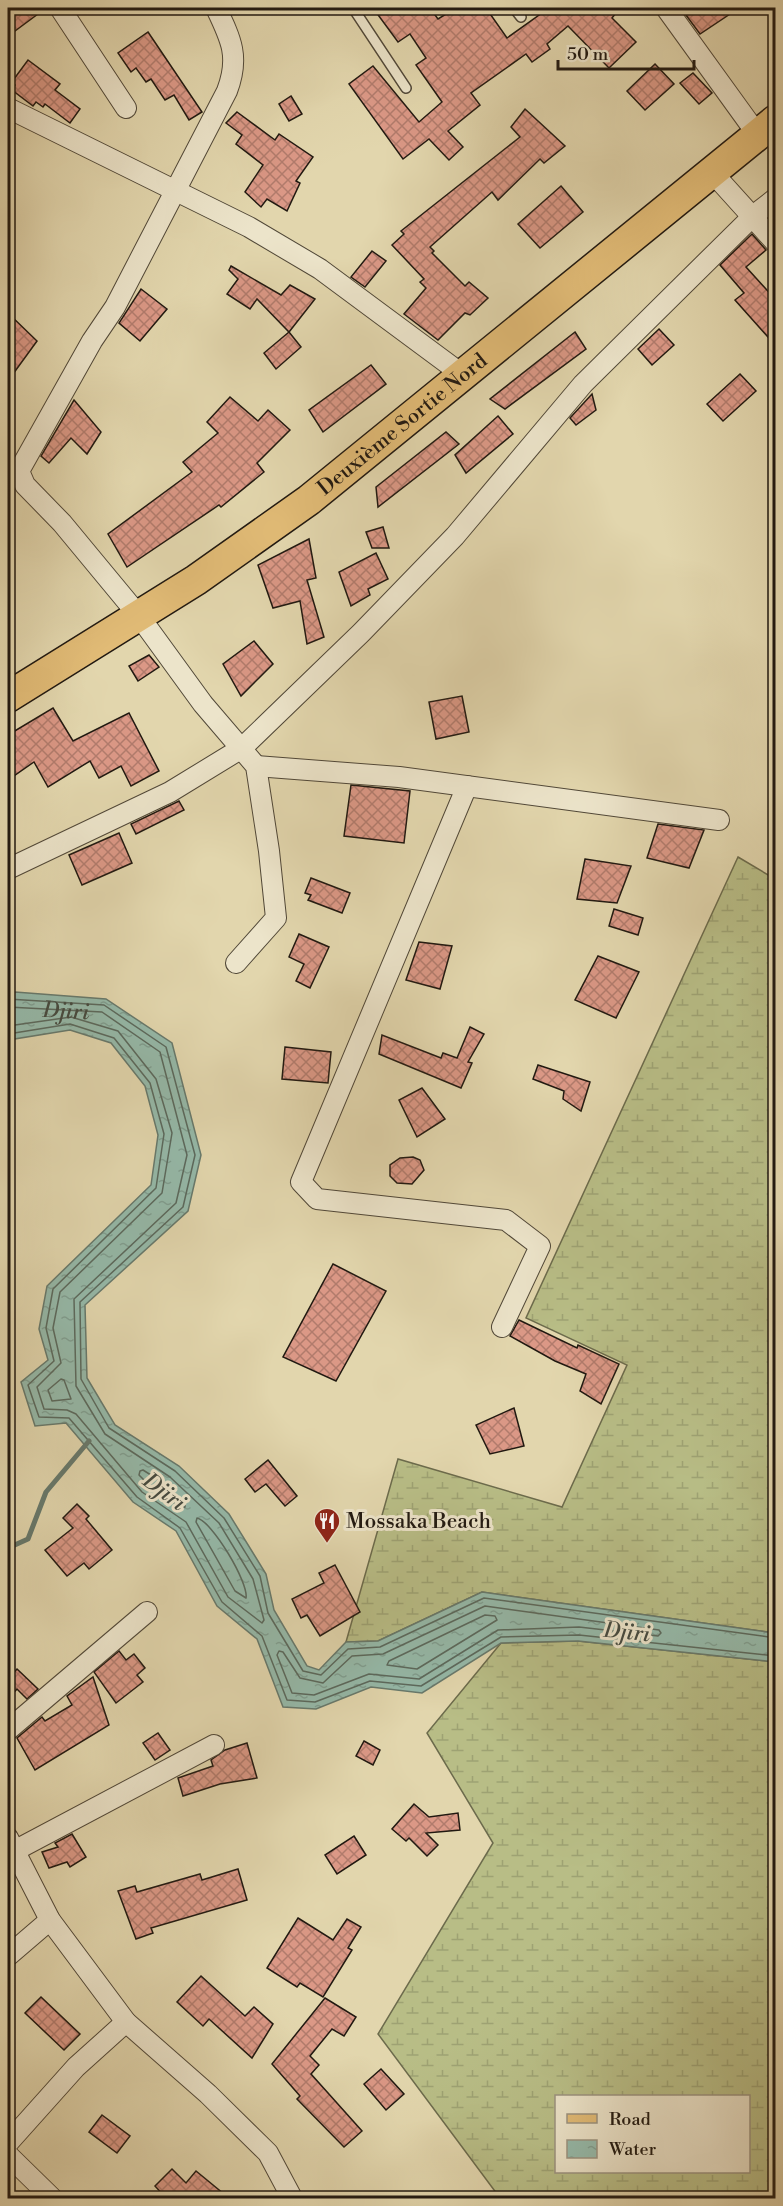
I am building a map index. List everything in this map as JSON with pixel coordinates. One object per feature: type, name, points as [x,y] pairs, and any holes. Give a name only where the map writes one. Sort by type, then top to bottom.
[{"type":"main road","name":"Deuxième Sortie Nord","points":[[10,691],[196,580],[309,500],[766,127]]},
{"type":"street","points":[[60,8],[126,108]]},
{"type":"street","points":[[216,8],[234,52],[234,74],[176,192],[115,307],[92,341],[19,471],[25,485],[62,523],[139,616],[203,704],[256,766],[269,851],[276,918],[236,963]]},
{"type":"street","points":[[666,8],[766,127]]},
{"type":"street","points":[[8,108],[249,227],[320,269],[463,375]]},
{"type":"street","points":[[711,171],[776,243]]},
{"type":"street","points":[[8,869],[170,792],[242,748],[362,633],[455,536],[583,384],[753,216],[776,198]]},
{"type":"street","points":[[256,766],[399,777],[719,820]]},
{"type":"street","points":[[467,786],[301,1182],[317,1199],[506,1220],[540,1246],[501,1327]]},
{"type":"street","points":[[8,1730],[147,1612]]},
{"type":"street","points":[[214,1745],[12,1844],[50,1920],[126,2022],[208,2094],[268,2153],[292,2199]]},
{"type":"street","points":[[8,1956],[50,1920]]},
{"type":"street","points":[[8,2143],[76,2067],[126,2022]]},
{"type":"street","points":[[8,2155],[52,2199]]},
{"type":"lane","points":[[353,8],[406,88]]},
{"type":"lane","points":[[514,8],[521,17]]},
{"type":"green space","points":[[738,857],[775,879],[775,1633],[482,1592],[378,1641],[346,1642],[398,1459],[562,1507],[627,1365],[526,1318]]},
{"type":"green space","points":[[578,1641],[775,1662],[775,2198],[500,2198],[378,2034],[493,1843],[427,1733],[501,1643]]},
{"type":"water","name":"Djiri","points":[[15,992],[106,999],[172,1043],[201,1155],[188,1211],[85,1305],[87,1378],[115,1425],[179,1466],[229,1514],[266,1574],[274,1610],[307,1666],[319,1670],[346,1642],[378,1641],[482,1592],[775,1633],[775,1662],[578,1641],[501,1643],[422,1693],[371,1687],[316,1709],[283,1707],[257,1639],[217,1606],[176,1531],[133,1502],[66,1423],[35,1426],[21,1382],[48,1360],[39,1329],[47,1286],[151,1185],[158,1135],[145,1086],[111,1043],[70,1030],[8,1040],[8,994]]},
{"type":"building","points":[[8,8],[46,8],[15,31],[8,21]]},
{"type":"building","points":[[373,8],[430,8],[438,19],[456,8],[486,8],[507,38],[549,8],[620,8],[612,18],[636,42],[609,68],[568,26],[547,44],[550,49],[532,62],[526,54],[471,93],[480,105],[448,131],[463,147],[449,160],[429,139],[403,159],[349,84],[373,66],[419,122],[442,102],[416,65],[426,58],[410,34],[398,42]]},
{"type":"building","points":[[689,8],[739,8],[700,34],[683,11]]},
{"type":"building","points":[[148,32],[202,112],[189,120],[174,95],[165,100],[151,79],[146,82],[136,68],[131,72],[118,53]]},
{"type":"building","points":[[28,60],[60,84],[55,90],[80,109],[70,123],[45,104],[43,107],[36,102],[33,106],[12,90],[15,85],[11,83]]},
{"type":"building","points":[[655,64],[674,84],[645,110],[627,91]]},
{"type":"building","points":[[693,73],[712,93],[699,104],[680,83]]},
{"type":"building","points":[[291,96],[302,114],[289,121],[279,104]]},
{"type":"building","points":[[525,109],[565,146],[544,163],[540,159],[498,200],[492,192],[430,247],[434,251],[432,253],[465,286],[469,282],[488,298],[470,315],[465,313],[438,340],[404,314],[426,288],[420,282],[424,279],[392,245],[404,234],[401,231],[520,137],[511,127]]},
{"type":"building","points":[[237,112],[275,140],[279,134],[313,157],[296,181],[300,183],[287,211],[267,199],[261,207],[245,192],[263,165],[236,144],[242,135],[226,123]]},
{"type":"building","points":[[561,186],[583,212],[540,248],[518,224]]},
{"type":"building","points":[[752,234],[766,250],[746,267],[776,300],[776,346],[735,300],[744,293],[720,265]]},
{"type":"building","points":[[372,251],[386,261],[365,287],[351,277]]},
{"type":"building","points":[[231,266],[281,295],[290,285],[315,299],[289,332],[257,299],[250,309],[227,294],[238,279],[229,270]]},
{"type":"building","points":[[141,289],[167,309],[140,341],[119,323]]},
{"type":"building","points":[[8,313],[37,341],[8,381]]},
{"type":"building","points":[[659,329],[674,345],[652,365],[638,349]]},
{"type":"building","points":[[289,332],[301,347],[276,369],[264,353]]},
{"type":"building","points":[[575,332],[586,349],[505,409],[490,399]]},
{"type":"building","points":[[371,365],[386,384],[323,432],[309,410]]},
{"type":"building","points":[[740,374],[756,391],[723,421],[707,404]]},
{"type":"building","points":[[592,394],[596,410],[576,425],[570,418]]},
{"type":"building","points":[[230,397],[258,421],[268,410],[290,430],[257,463],[264,472],[221,507],[219,505],[127,567],[108,534],[192,472],[183,462],[218,433],[207,422]]},
{"type":"building","points":[[74,400],[101,432],[87,454],[71,438],[49,463],[41,456]]},
{"type":"building","points":[[498,416],[513,434],[466,473],[455,455]]},
{"type":"building","points":[[446,432],[459,444],[378,507],[376,487]]},
{"type":"building","points":[[383,527],[389,548],[372,548],[366,532]]},
{"type":"building","points":[[309,539],[316,578],[307,580],[324,637],[307,644],[300,601],[273,608],[258,565]]},
{"type":"building","points":[[376,553],[388,579],[368,589],[370,595],[351,606],[339,572]]},
{"type":"building","points":[[254,641],[273,664],[241,696],[223,664]]},
{"type":"building","points":[[149,655],[159,667],[138,681],[129,666]]},
{"type":"building","points":[[462,696],[469,732],[436,739],[429,702]]},
{"type":"building","points":[[53,708],[73,741],[129,713],[159,771],[131,786],[121,766],[99,778],[90,761],[48,787],[34,762],[8,780],[8,735]]},
{"type":"building","points":[[351,785],[410,791],[404,843],[344,836]]},
{"type":"building","points":[[179,801],[184,810],[136,834],[131,824]]},
{"type":"building","points":[[658,824],[704,830],[689,868],[647,858]]},
{"type":"building","points":[[119,833],[132,863],[82,885],[69,855]]},
{"type":"building","points":[[585,859],[631,866],[617,903],[577,899]]},
{"type":"building","points":[[311,878],[350,893],[342,913],[308,900],[311,895],[305,893]]},
{"type":"building","points":[[614,909],[643,918],[638,935],[609,926]]},
{"type":"building","points":[[299,934],[329,947],[310,988],[296,981],[304,964],[289,957]]},
{"type":"building","points":[[419,942],[452,946],[440,989],[406,980]]},
{"type":"building","points":[[598,956],[639,972],[616,1018],[575,1000]]},
{"type":"building","points":[[470,1027],[484,1034],[468,1062],[472,1063],[461,1088],[379,1054],[382,1035],[441,1058],[443,1053],[457,1058]]},
{"type":"building","points":[[285,1047],[331,1052],[328,1083],[282,1079]]},
{"type":"building","points":[[538,1065],[590,1082],[581,1111],[563,1099],[564,1091],[533,1079]]},
{"type":"building","points":[[422,1088],[445,1119],[417,1137],[399,1100]]},
{"type":"building","points":[[413,1157],[420,1160],[424,1170],[412,1184],[397,1183],[390,1176],[390,1165],[400,1158]]},
{"type":"building","points":[[333,1264],[386,1291],[336,1381],[283,1357]]},
{"type":"building","points":[[519,1320],[577,1348],[578,1345],[619,1364],[601,1404],[580,1391],[586,1374],[555,1361],[510,1336]]},
{"type":"building","points":[[514,1408],[524,1446],[490,1454],[476,1425]]},
{"type":"building","points":[[268,1460],[297,1496],[285,1506],[266,1484],[255,1492],[245,1479]]},
{"type":"building","points":[[77,1504],[89,1516],[86,1519],[112,1550],[89,1569],[84,1563],[67,1576],[45,1550],[73,1528],[63,1518]]},
{"type":"building","points":[[335,1565],[360,1612],[320,1636],[307,1615],[301,1618],[292,1599],[324,1583],[319,1573]]},
{"type":"building","points":[[119,1651],[126,1660],[134,1654],[145,1668],[137,1675],[143,1682],[116,1703],[94,1672]]},
{"type":"building","points":[[17,1669],[38,1689],[27,1699],[17,1689],[8,1699],[8,1679]]},
{"type":"building","points":[[93,1677],[109,1725],[35,1770],[17,1738],[42,1717],[45,1721],[72,1705],[67,1696]]},
{"type":"building","points":[[158,1733],[170,1750],[155,1760],[143,1743]]},
{"type":"building","points":[[364,1741],[380,1750],[373,1765],[356,1756]]},
{"type":"building","points":[[247,1743],[257,1778],[220,1784],[183,1796],[178,1778],[213,1766],[211,1760],[225,1750]]},
{"type":"building","points":[[414,1804],[429,1817],[458,1813],[460,1830],[426,1833],[438,1845],[427,1856],[409,1838],[406,1841],[392,1829]]},
{"type":"building","points":[[72,1834],[86,1857],[70,1867],[67,1862],[49,1868],[42,1852],[58,1847],[55,1843]]},
{"type":"building","points":[[354,1836],[366,1855],[337,1874],[325,1855]]},
{"type":"building","points":[[238,1869],[247,1900],[151,1928],[153,1933],[136,1939],[118,1891],[135,1886],[137,1892],[200,1874],[202,1880]]},
{"type":"building","points":[[298,1918],[333,1940],[347,1919],[361,1927],[348,1948],[352,1950],[323,1997],[300,1983],[297,1987],[267,1968]]},
{"type":"building","points":[[201,1976],[245,2016],[254,2007],[273,2024],[252,2058],[209,2019],[203,2026],[177,2002]]},
{"type":"building","points":[[41,1997],[80,2034],[64,2050],[25,2013]]},
{"type":"building","points":[[325,1998],[356,2017],[344,2036],[332,2029],[310,2056],[319,2065],[311,2074],[362,2131],[344,2147],[297,2099],[300,2096],[272,2064]]},
{"type":"building","points":[[381,2069],[404,2094],[386,2110],[364,2084]]},
{"type":"building","points":[[102,2115],[130,2136],[117,2153],[89,2132]]},
{"type":"building","points":[[172,2169],[186,2183],[196,2171],[230,2199],[167,2199],[155,2186]]},
{"type":"waterway","points":[[8,1548],[28,1539],[46,1492],[89,1441]]},
{"type":"place","name":"Mossaka Beach","points":[[327,1544]]}]
